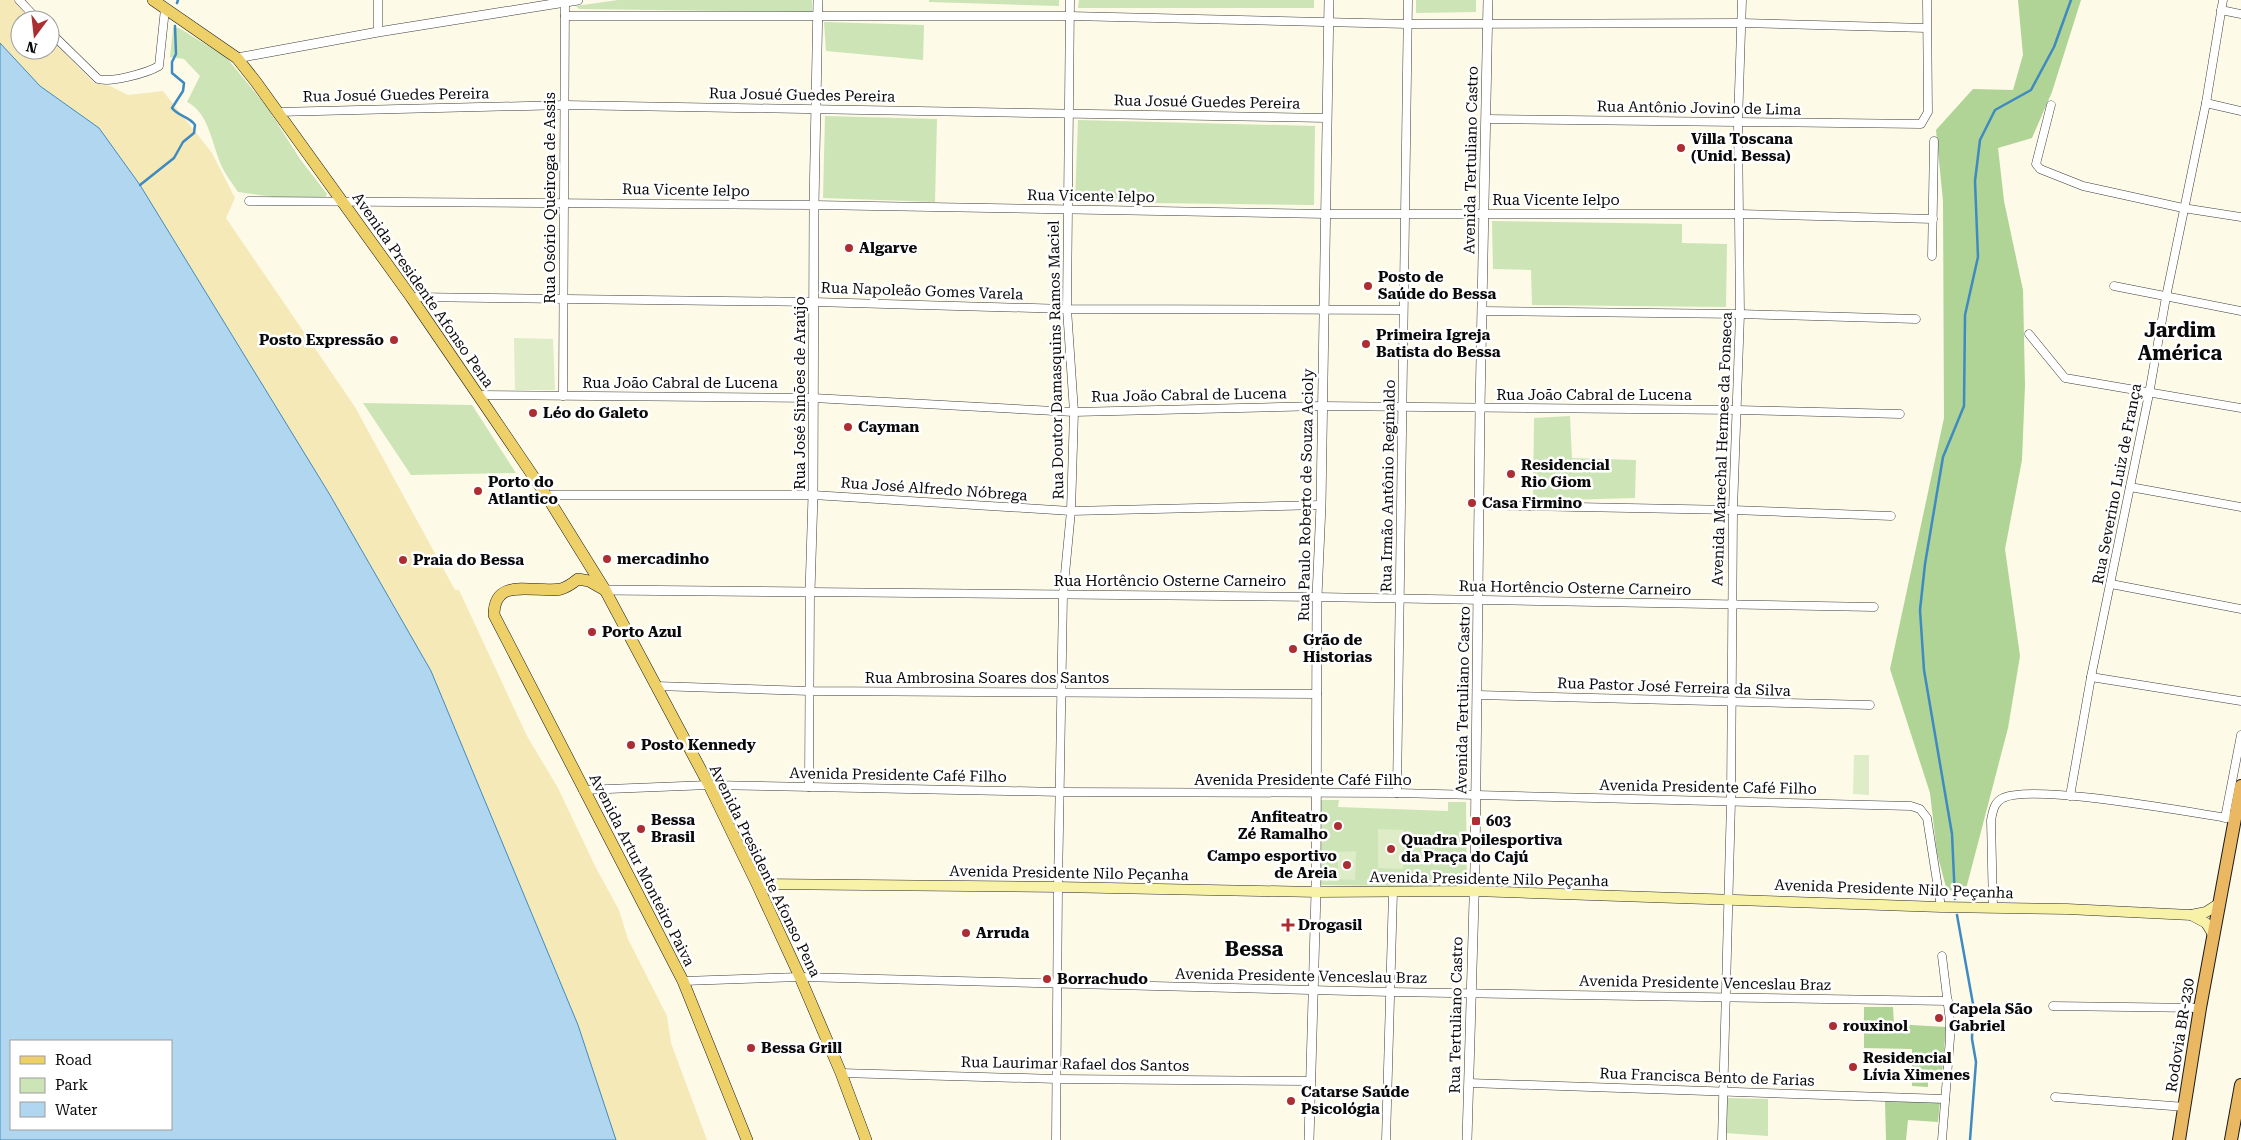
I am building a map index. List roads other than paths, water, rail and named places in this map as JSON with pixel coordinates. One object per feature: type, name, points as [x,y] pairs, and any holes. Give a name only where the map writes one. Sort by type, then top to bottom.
[{"type":"highway","name":"Rodovia BR-230","points":[[2179,1140],[2200,1008],[2220,903],[2230,819],[2241,786]]},
{"type":"highway","points":[[2231,1140],[2241,1085]]},
{"type":"main road","name":"Avenida Presidente Afonso Pena","points":[[153,0],[237,58],[411,297],[546,496],[605,590],[708,785],[756,884],[800,977],[841,1073],[866,1140]]},
{"type":"main road","name":"Avenida Presidente Afonso Pena","points":[[576,544],[579,558],[578,579]]},
{"type":"main road","name":"Rua Hortêncio Osterne Carneiro","points":[[578,579],[589,581],[605,590]]},
{"type":"main road","name":"Avenida Artur Monteiro Paiva","points":[[578,579],[564,588],[554,590],[509,589],[500,594],[496,600],[494,607],[496,621],[683,981],[747,1140]]},
{"type":"main road","name":"Avenida Presidente Nilo Peçanha","points":[[756,884],[1058,886],[1316,892],[1474,891],[2150,912],[2192,915],[2206,912],[2220,903]]},
{"type":"main road","points":[[2192,915],[2206,923],[2214,936]]},
{"type":"street","points":[[18,0],[28,10]]},
{"type":"street","points":[[378,0],[378,32]]},
{"type":"street","points":[[237,58],[378,32],[578,0]]},
{"type":"street","name":"Rua José Simões de Araújo","points":[[809,787],[814,205],[818,0]]},
{"type":"street","name":"Rua Doutor Damasquins Ramos Maciel","points":[[1056,1140],[1058,886],[1064,595],[1071,511],[1074,412],[1067,309],[1070,0]]},
{"type":"street","name":"Rua Paulo Roberto de Souza Acioly","points":[[1308,1140],[1316,892],[1317,597],[1321,505],[1321,406],[1329,0]]},
{"type":"street","name":"Rua Irmão Antônio Reginaldo","points":[[1397,793],[1399,599],[1404,408],[1403,310],[1408,0]]},
{"type":"street","name":"Avenida Tertuliano Castro","points":[[1474,891],[1478,694],[1480,408],[1488,0]]},
{"type":"street","name":"Avenida Marechal Hermes da Fonseca","points":[[1722,1140],[1724,997],[1731,801],[1733,510],[1740,314],[1738,122],[1742,0]]},
{"type":"street","points":[[565,16],[1070,16],[1407,24],[1742,23],[1926,28],[1927,0]]},
{"type":"street","name":"Rua Severino Luiz de França","points":[[2070,796],[2091,677],[2149,394],[2183,208],[2206,102],[2223,0]]},
{"type":"street","name":"Rua Osório Queiroga de Assis","points":[[563,396],[565,1]]},
{"type":"street","points":[[60,42],[98,78],[106,80],[130,76],[159,66],[166,9]]},
{"type":"street","points":[[2221,10],[2241,14]]},
{"type":"street","name":"Rua Antônio Jovino de Lima","points":[[1486,118],[1921,124],[1928,112],[1926,28]]},
{"type":"street","points":[[2206,102],[2241,111]]},
{"type":"street","name":"Rua Josué Guedes Pereira","points":[[276,112],[565,105],[1327,118]]},
{"type":"street","points":[[2051,105],[2036,164],[2040,170],[2083,186],[2183,208],[2241,217]]},
{"type":"street","points":[[1932,256],[1934,141]]},
{"type":"street","name":"Rua Vicente Ielpo","points":[[248,201],[814,205],[1326,214],[1739,214],[1933,219]]},
{"type":"street","points":[[2114,286],[2241,311]]},
{"type":"street","name":"Rua Napoleão Gomes Varela","points":[[411,297],[814,302],[1067,309],[1403,310]]},
{"type":"street","points":[[1482,310],[1916,319]]},
{"type":"street","points":[[2029,334],[2065,378],[2149,394],[2241,408]]},
{"type":"street","name":"Rua João Cabral de Lucena","points":[[478,396],[813,398],[1074,412],[1321,406],[1737,410],[1900,414]]},
{"type":"street","points":[[2130,486],[2241,507]]},
{"type":"street","name":"Rua José Alfredo Nóbrega","points":[[546,496],[813,495],[1071,511],[1321,505]]},
{"type":"street","points":[[1479,505],[1733,510],[1891,516]]},
{"type":"street","points":[[2111,584],[2241,609]]},
{"type":"street","name":"Rua Hortêncio Osterne Carneiro","points":[[605,590],[1317,597],[1731,606],[1874,607]]},
{"type":"street","points":[[2091,677],[2241,701]]},
{"type":"street","name":"Rua Ambrosina Soares dos Santos","points":[[656,686],[810,692],[1317,694]]},
{"type":"street","name":"Rua Pastor José Ferreira da Silva","points":[[1478,694],[1870,706]]},
{"type":"street","points":[[1993,908],[1991,820],[1998,801],[2004,797],[2021,793],[2070,796],[2230,819],[2241,735]]},
{"type":"street","name":"Avenida Presidente Café Filho","points":[[583,790],[708,785],[1061,792],[1397,793],[1912,806],[1920,809],[1927,818],[1941,907]]},
{"type":"street","name":"Rua Tertuliano Castro","points":[[1467,1140],[1474,891]]},
{"type":"street","points":[[1386,1140],[1392,892]]},
{"type":"street","points":[[1942,956],[1948,1001],[1950,1054],[1942,1140]]},
{"type":"street","name":"Avenida Presidente Venceslau Braz","points":[[683,981],[800,977],[1391,992],[1948,1001]]},
{"type":"street","points":[[2052,1006],[2200,1008]]},
{"type":"street","name":"Rua Laurimar Rafael dos Santos","points":[[841,1073],[1057,1079],[1309,1081]]},
{"type":"street","name":"Rua Francisca Bento de Farias","points":[[1469,1083],[1945,1098]]},
{"type":"street","points":[[2055,1097],[2185,1107]]},
{"type":"water","points":[[0,43],[10,54],[10,60],[16,60],[40,86],[99,128],[140,185],[330,495],[431,671],[578,1025],[616,1140],[0,1140]]},
{"type":"waterway","points":[[1955,899],[1952,834],[1924,670],[1920,610],[1925,564],[1943,457],[1964,406],[1965,315],[1978,257],[1975,181],[1980,140],[1995,110],[2031,90],[2054,47],[2071,0]]},
{"type":"waterway","points":[[140,185],[174,158],[183,142],[194,133],[195,125],[193,122],[172,108],[183,91],[184,83],[172,73],[172,62],[176,54],[175,26]]},
{"type":"waterway","points":[[1957,915],[1973,1004],[1972,1039],[1976,1062],[1970,1140]]},
{"type":"place","name":"Villa Toscana (Unid. Bessa)","points":[[1681,148]]},
{"type":"place","name":"Algarve","points":[[849,248]]},
{"type":"place","name":"Posto de Saúde do Bessa","points":[[1368,286]]},
{"type":"place","name":"Posto Expressão","points":[[394,340]]},
{"type":"place","name":"Primeira Igreja Batista do Bessa","points":[[1366,344]]},
{"type":"place","name":"Léo do Galeto","points":[[533,413]]},
{"type":"place","name":"Cayman","points":[[848,427]]},
{"type":"place","name":"Residencial Rio Giom","points":[[1511,474]]},
{"type":"place","name":"Porto do Atlantico","points":[[478,491]]},
{"type":"place","name":"Casa Firmino","points":[[1472,503]]},
{"type":"place","name":"mercadinho","points":[[607,559]]},
{"type":"place","name":"Praia do Bessa","points":[[403,560]]},
{"type":"place","name":"Porto Azul","points":[[592,632]]},
{"type":"place","name":"Grão de Historias","points":[[1293,649]]},
{"type":"place","name":"Posto Kennedy","points":[[631,745]]},
{"type":"place","name":"603","points":[[1476,821]]},
{"type":"place","name":"Anfiteatro Zé Ramalho","points":[[1338,826]]},
{"type":"place","name":"Bessa Brasil","points":[[641,829]]},
{"type":"place","name":"Quadra Poilesportiva da Praça do Cajú","points":[[1391,849]]},
{"type":"place","name":"Campo esportivo de Areia","points":[[1347,865]]},
{"type":"place","name":"Drogasil","points":[[1288,925]]},
{"type":"place","name":"Arruda","points":[[966,933]]},
{"type":"place","name":"Borrachudo","points":[[1047,979]]},
{"type":"place","name":"Capela São Gabriel","points":[[1939,1018]]},
{"type":"place","name":"rouxinol","points":[[1833,1026]]},
{"type":"place","name":"Bessa Grill","points":[[751,1048]]},
{"type":"place","name":"Residencial Lívia Ximenes","points":[[1853,1067]]},
{"type":"place","name":"Catarse Saúde Psicológia","points":[[1291,1101]]},
{"type":"district","name":"Jardim América","points":[[2180,342]]},
{"type":"district","name":"Bessa","points":[[1254,949]]}]
